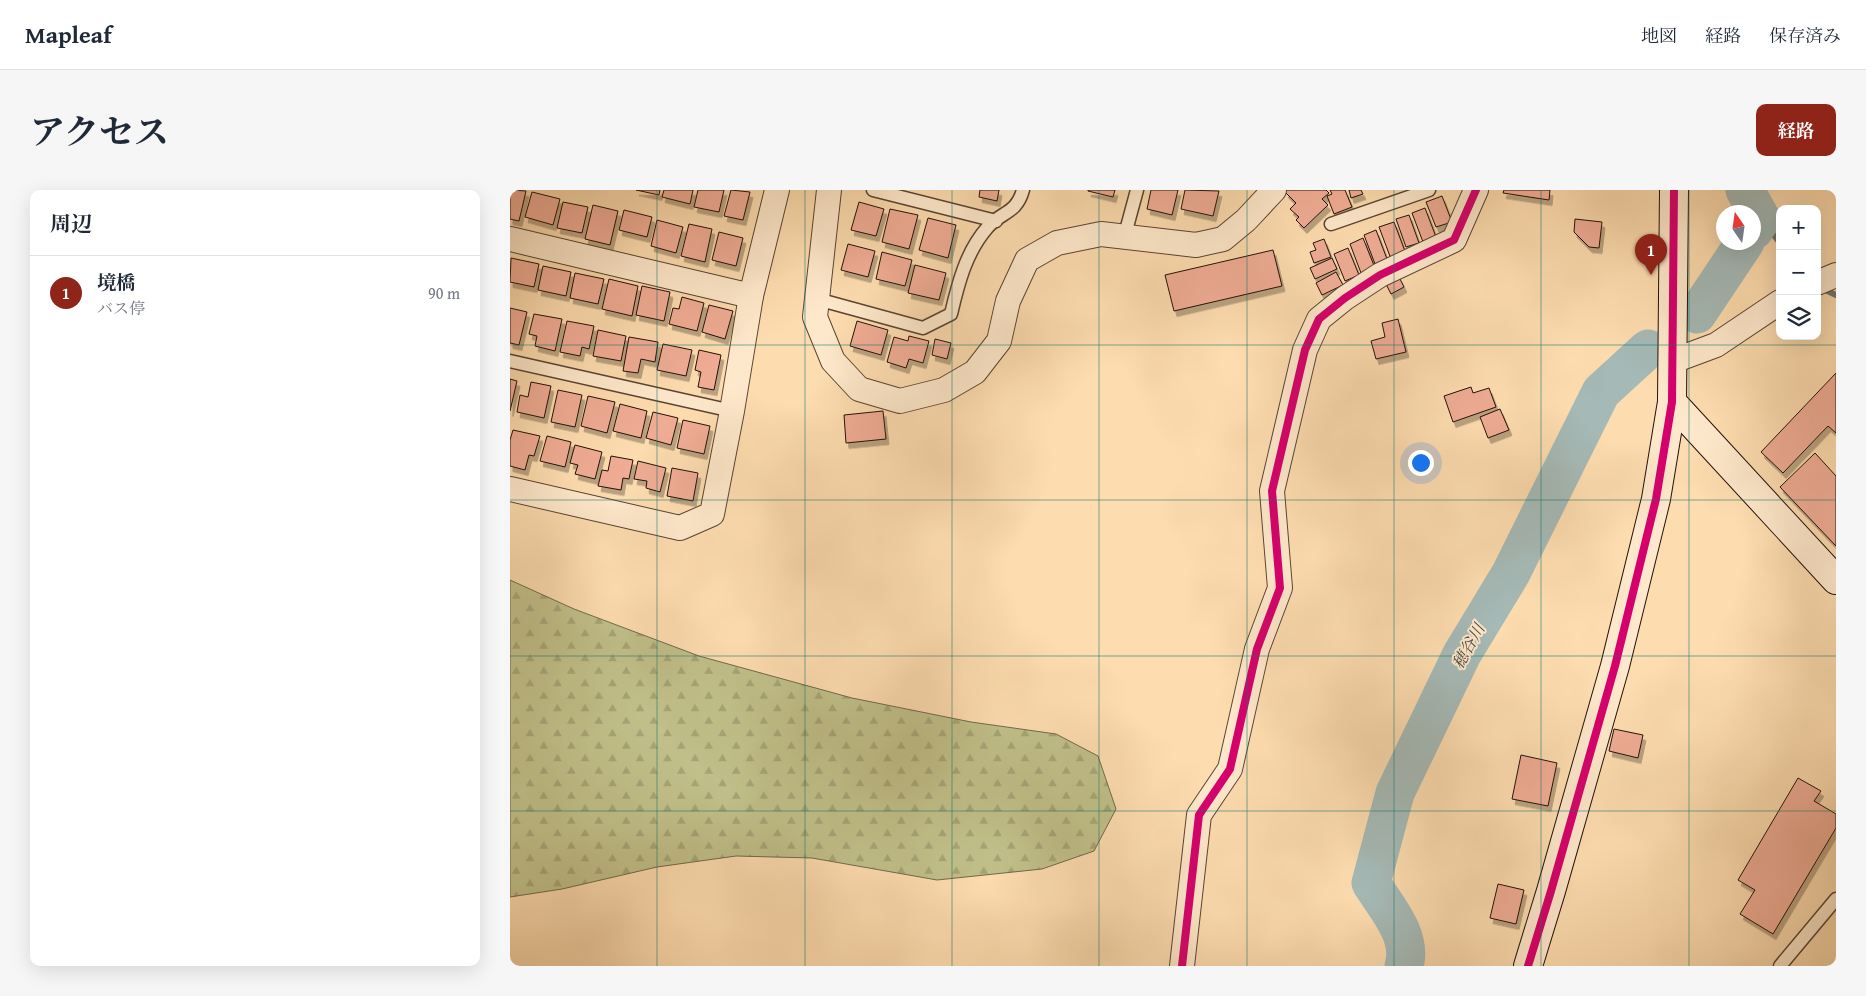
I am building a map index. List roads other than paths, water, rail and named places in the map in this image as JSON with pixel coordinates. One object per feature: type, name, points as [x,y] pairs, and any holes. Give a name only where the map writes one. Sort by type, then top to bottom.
[{"type":"street","points":[[510,489],[680,528],[712,514],[732,411],[751,296],[777,190]]},
{"type":"street","points":[[829,190],[815,317],[833,361],[859,388],[900,401],[944,390],[975,372],[998,341],[1008,301],[1027,260],[1057,243],[1102,234],[1196,245],[1223,239],[1246,220],[1274,190]]},
{"type":"street","points":[[1182,966],[1199,815],[1230,769],[1257,649],[1280,588],[1272,491],[1305,350],[1319,319],[1345,298],[1380,275],[1454,240],[1476,190]]},
{"type":"street","points":[[1528,966],[1551,892],[1593,741],[1638,576],[1656,499],[1672,402],[1674,190]]},
{"type":"street","points":[[510,239],[751,296]]},
{"type":"street","points":[[1821,281],[1836,275]]},
{"type":"street","points":[[1673,361],[1716,345],[1776,305]]},
{"type":"street","points":[[1672,402],[1836,580]]},
{"type":"lane","points":[[873,190],[996,221]]},
{"type":"lane","points":[[817,299],[923,328],[951,314],[960,278],[976,244],[988,226],[1019,203],[1023,190]]},
{"type":"lane","points":[[1124,238],[1137,190]]},
{"type":"lane","points":[[1331,224],[1429,190]]},
{"type":"lane","points":[[510,361],[732,411]]},
{"type":"lane","points":[[1780,966],[1836,899]]},
{"type":"waterway","name":"穂谷川","points":[[1745,190],[1753,205]]},
{"type":"waterway","points":[[1761,219],[1776,238]]},
{"type":"waterway","name":"穂谷川","points":[[1697,314],[1740,250]]},
{"type":"waterway","points":[[1821,288],[1836,295]]},
{"type":"waterway","name":"穂谷川","points":[[1404,966],[1406,955],[1401,933],[1371,883],[1395,793],[1462,654],[1511,573],[1601,392],[1648,349]]},
{"type":"place","name":"境橋","points":[[1651,275]]}]
